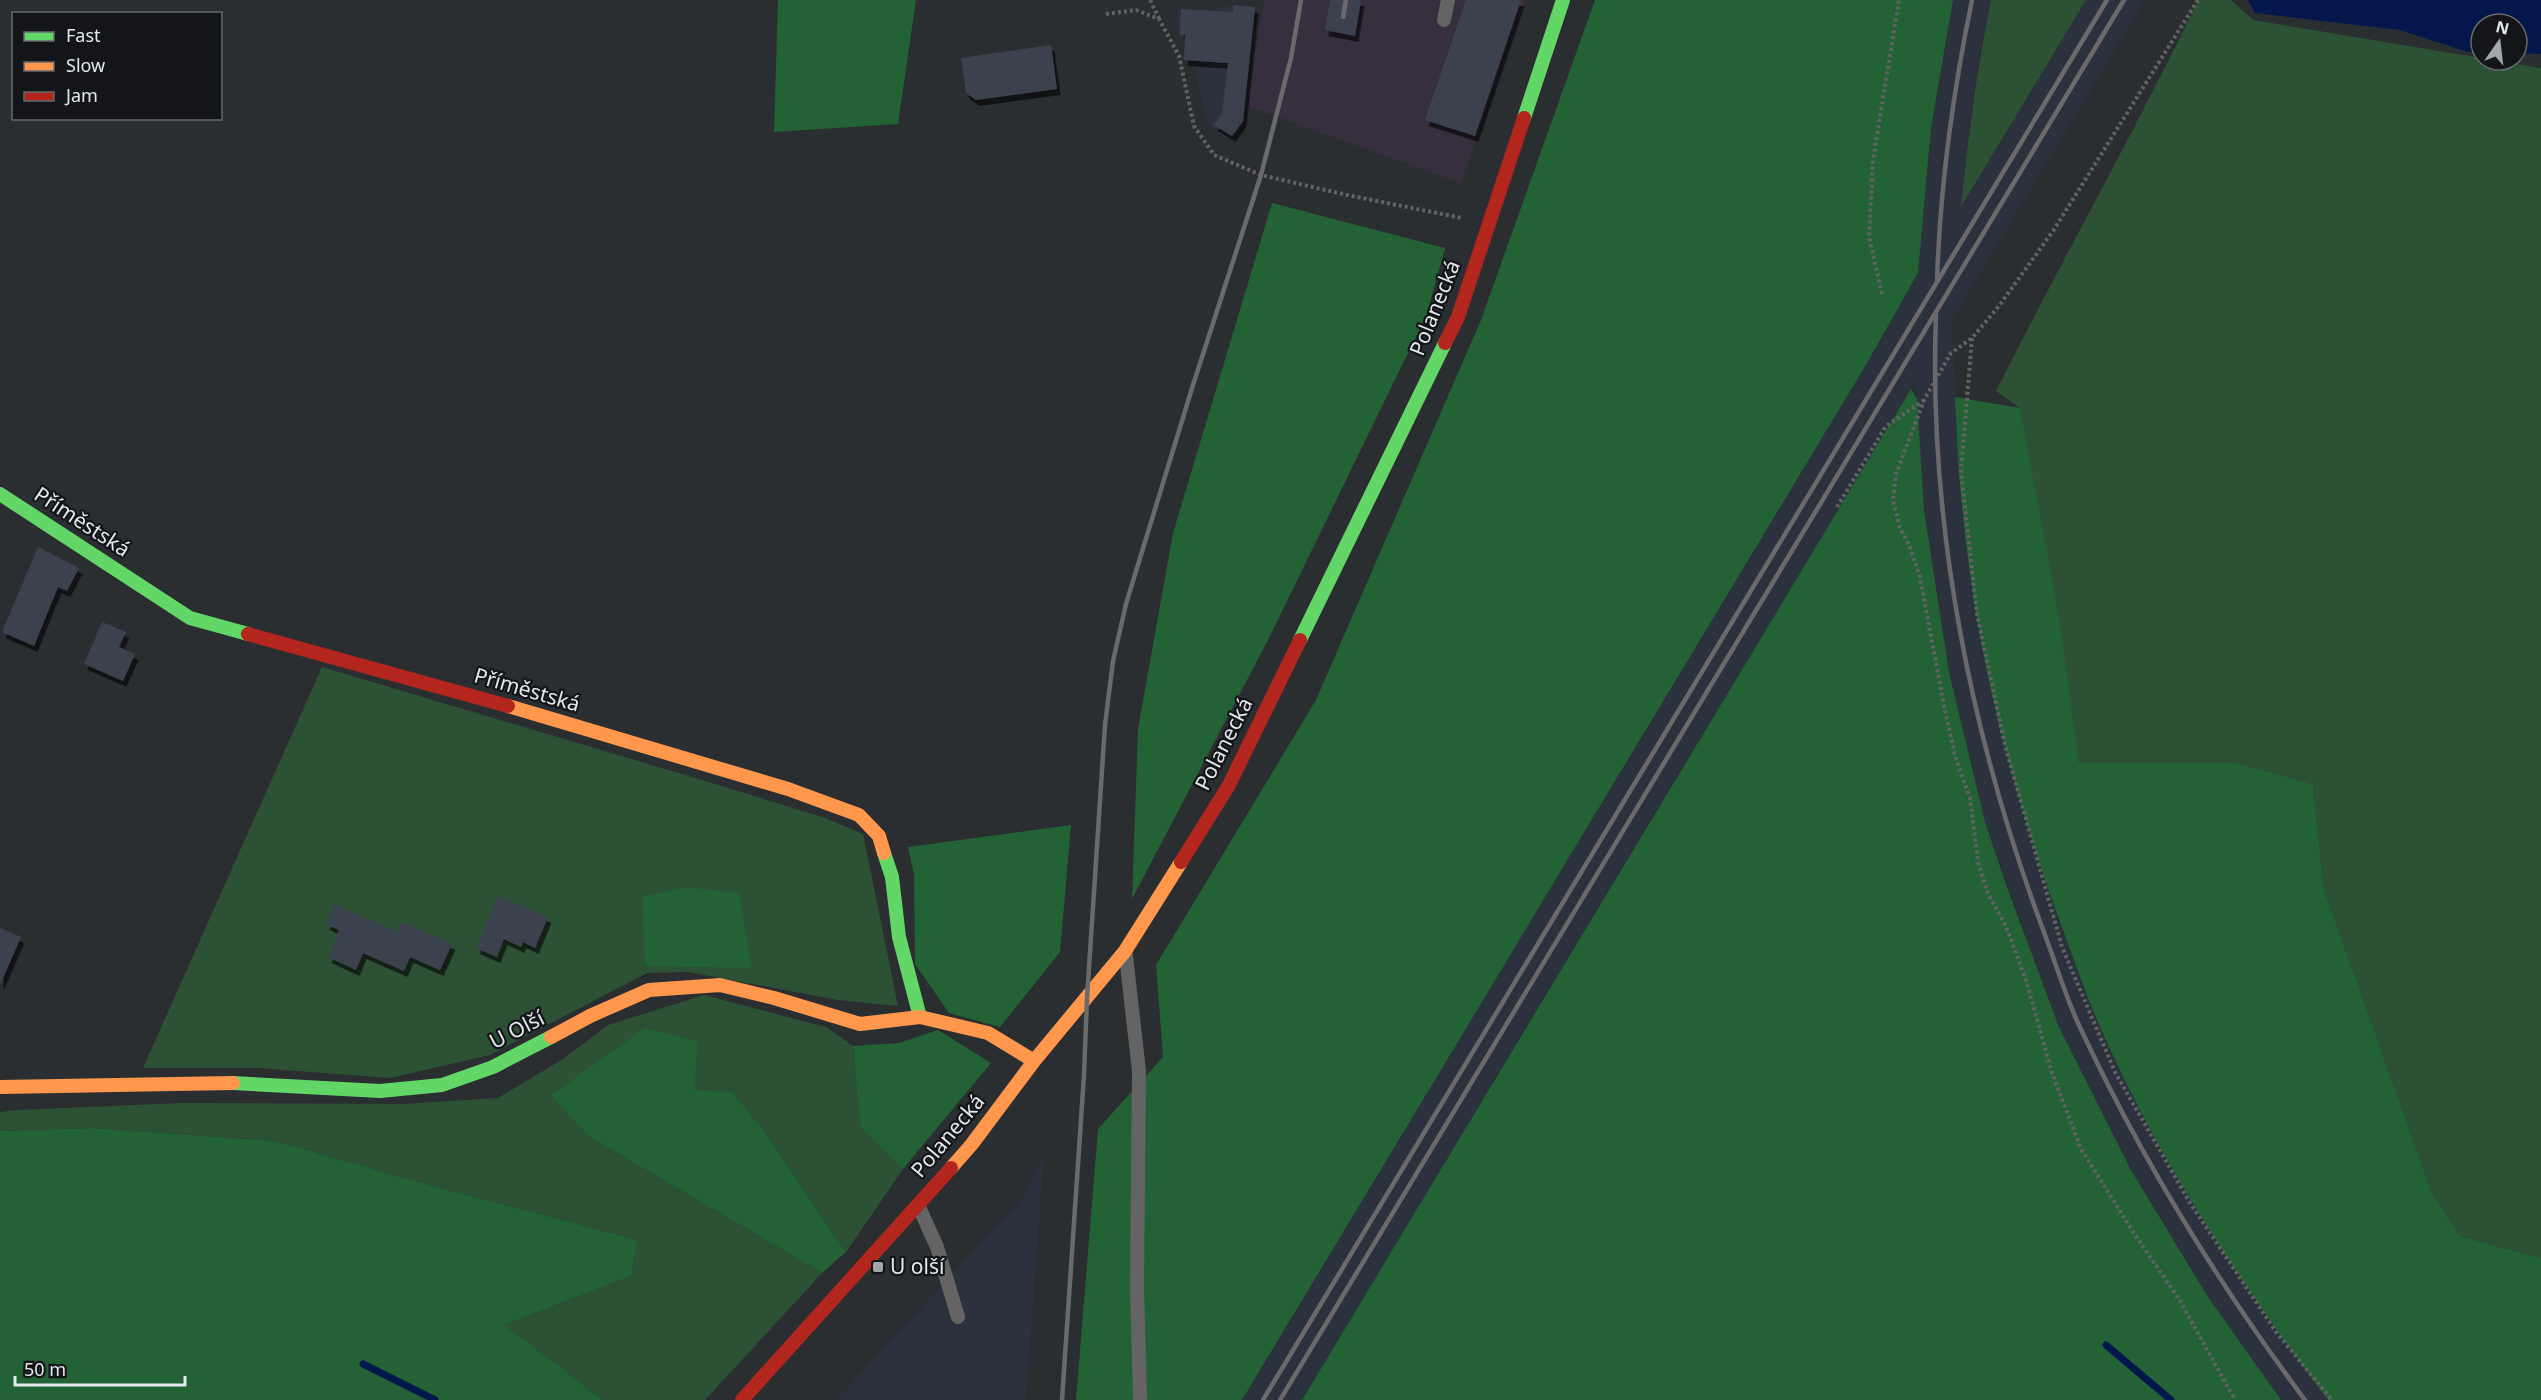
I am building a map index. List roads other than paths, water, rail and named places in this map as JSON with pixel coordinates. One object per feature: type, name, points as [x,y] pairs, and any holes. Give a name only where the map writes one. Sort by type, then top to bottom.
[{"type":"street","name":"Polanecká","points":[[742,1400],[972,1144],[1034,1061],[1125,951],[1229,785],[1458,317],[1563,0]]},
{"type":"street","name":"Příměstská","points":[[0,494],[190,618],[525,711],[788,789],[859,815],[879,836],[892,878],[899,937],[920,1017]]},
{"type":"street","name":"U Olší","points":[[0,1087],[248,1083],[380,1091],[442,1085],[493,1067],[590,1016],[649,990],[720,985],[774,998],[860,1024],[920,1017],[988,1033],[1034,1061]]},
{"type":"lane","points":[[1444,20],[1448,0]]},
{"type":"lane","points":[[1125,951],[1139,1071],[1137,1287],[1140,1400]]},
{"type":"lane","points":[[918,1205],[937,1247],[958,1317]]},
{"type":"waterway","points":[[2106,1345],[2171,1400]]},
{"type":"waterway","points":[[363,1364],[435,1400]]},
{"type":"railway","points":[[1062,1400],[1105,725],[1113,661],[1126,604],[1193,385],[1261,175],[1291,58],[1301,0]]},
{"type":"railway","points":[[1343,17],[1346,0]]},
{"type":"railway","points":[[1937,281],[1948,139],[1972,0]]},
{"type":"railway","points":[[1263,1400],[2107,0]]},
{"type":"railway","points":[[1280,1400],[2124,0]]},
{"type":"railway","points":[[1936,314],[1935,393],[1939,472],[1947,551],[1976,708],[2019,860],[2073,1012],[2127,1122],[2211,1264],[2305,1400]]},
{"type":"place","name":"U olší","points":[[878,1267]]}]
